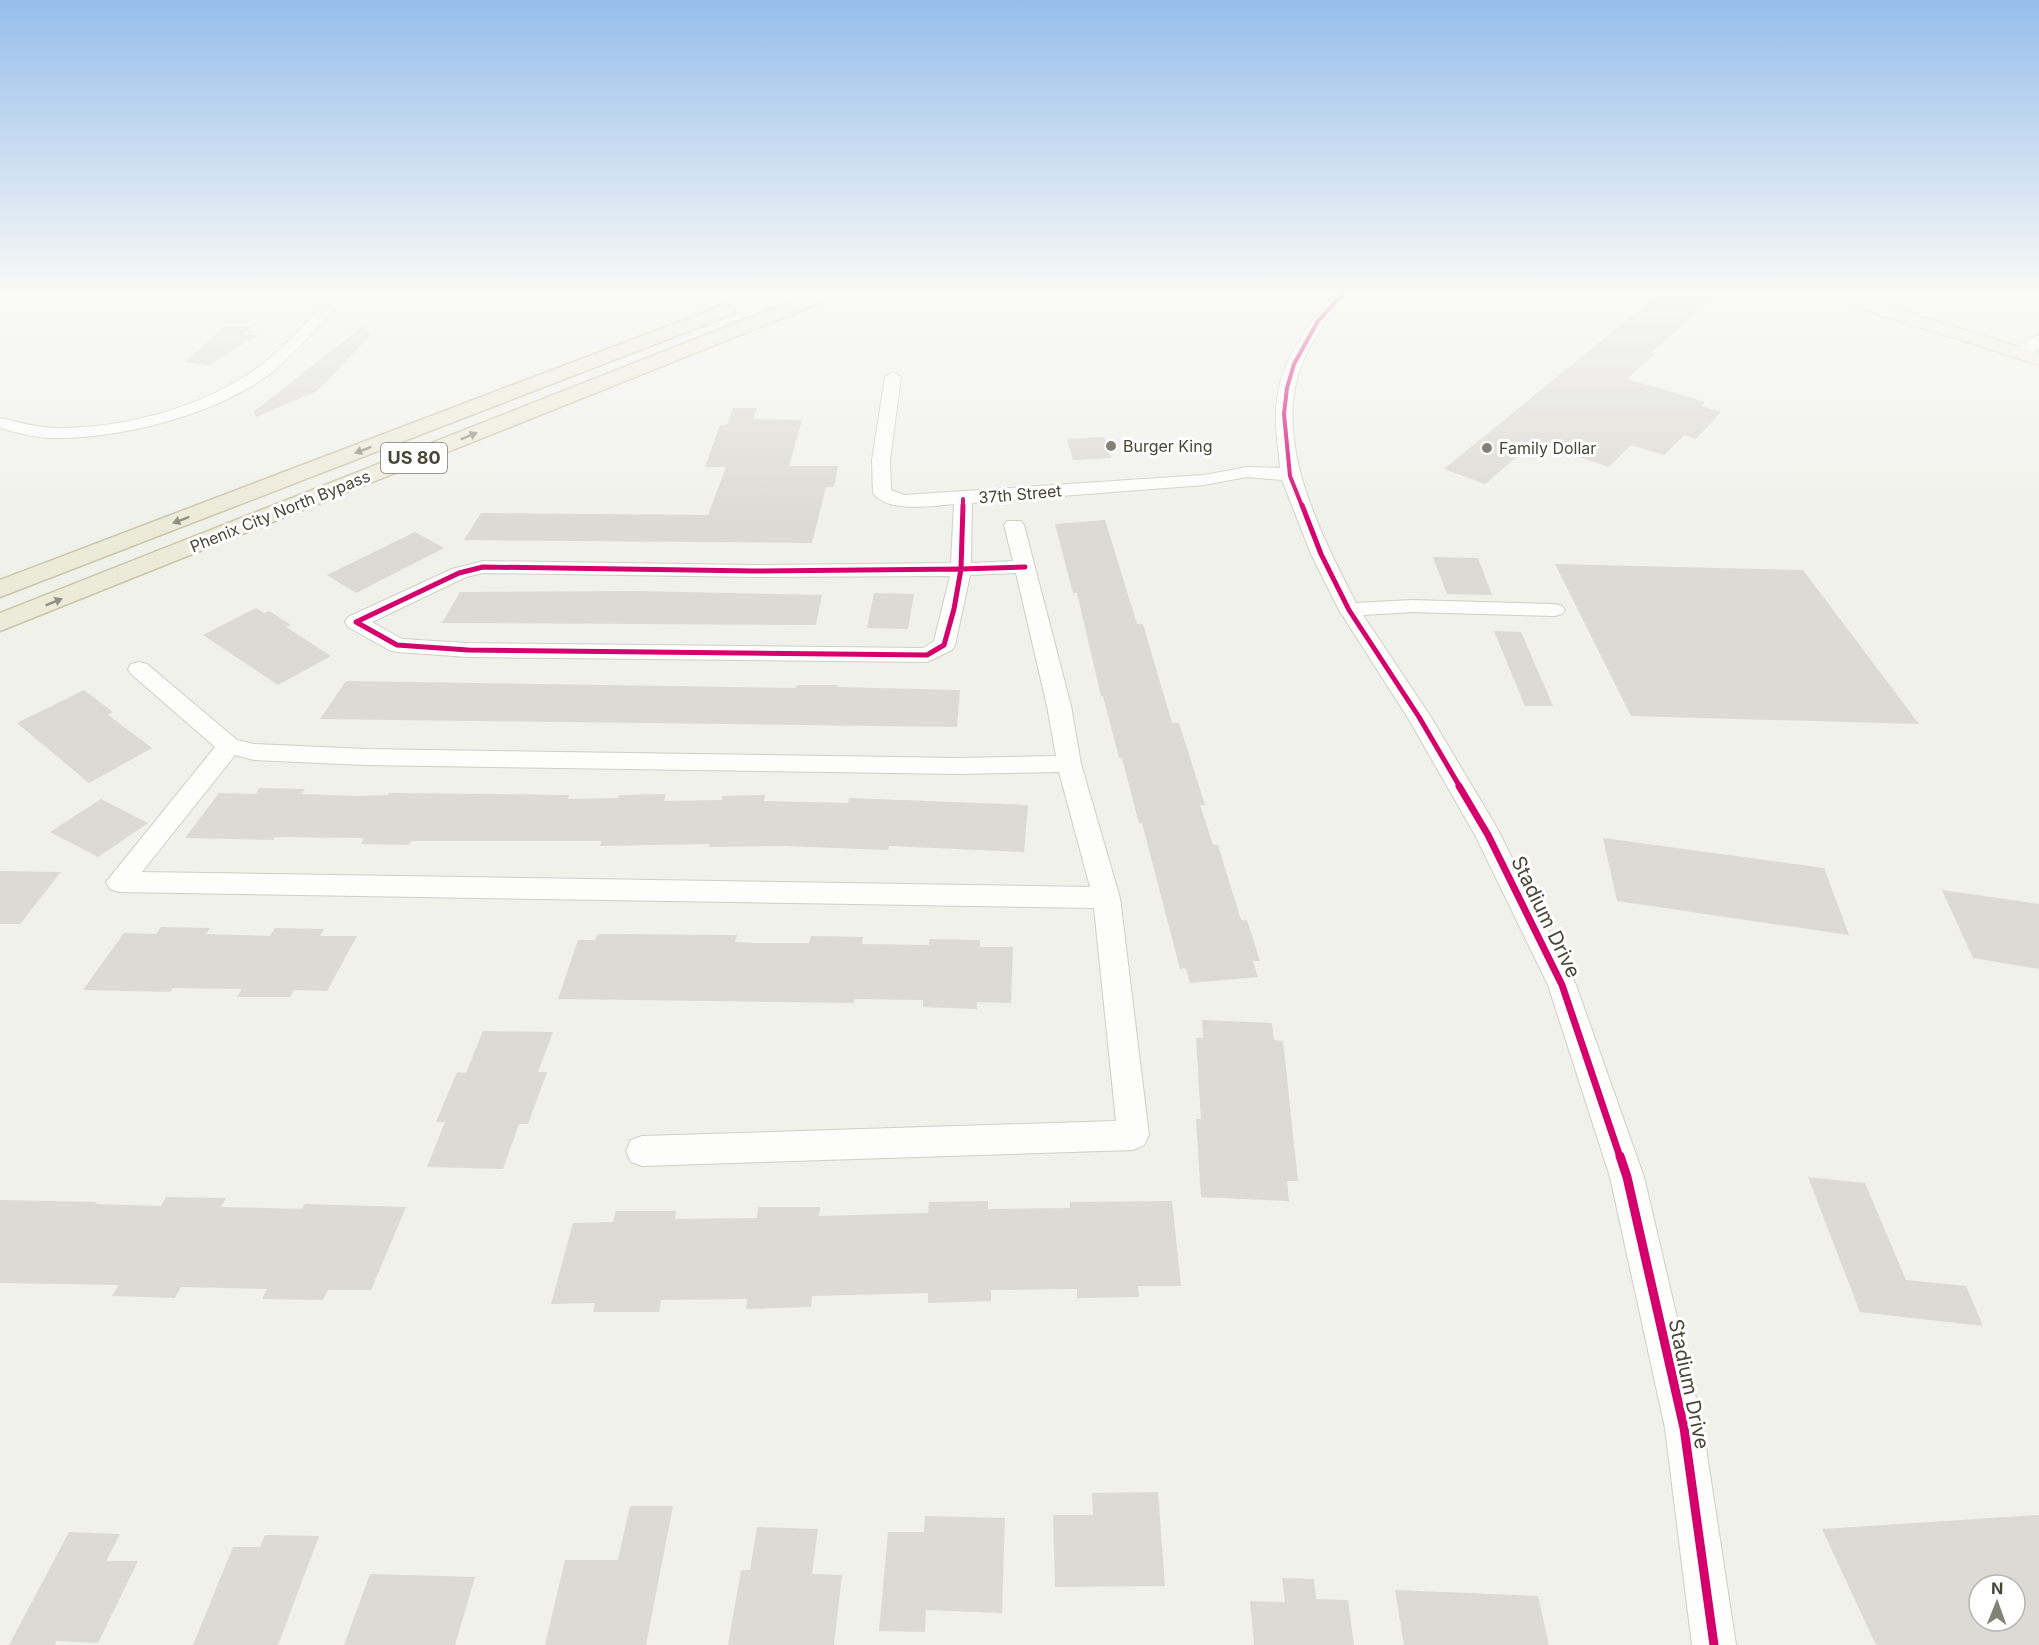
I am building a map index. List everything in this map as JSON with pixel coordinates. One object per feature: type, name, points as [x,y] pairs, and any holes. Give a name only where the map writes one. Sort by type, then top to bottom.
[{"type":"highway","name":"Phenix City North Bypass","points":[[0,589],[569,370]]},
{"type":"highway","name":"Phenix City North Bypass","points":[[0,623],[635,370]]},
{"type":"street","points":[[0,423],[19,428],[65,432],[146,420],[193,407],[232,391],[264,370]]},
{"type":"street","name":"Stadium Drive","points":[[1292,370],[1287,388],[1284,414],[1290,476],[1321,554],[1349,610],[1419,717],[1488,836],[1562,985],[1627,1177],[1684,1428],[1714,1645]]},
{"type":"street","name":"37th Street","points":[[893,377],[881,460],[882,493],[902,501],[963,499],[1204,480],[1232,485],[1269,484],[1290,476]]},
{"type":"street","points":[[963,499],[962,570],[944,645],[927,655],[468,650],[397,645],[356,622],[444,579],[483,567],[822,571],[962,570],[1025,567]]},
{"type":"street","points":[[642,1151],[1133,1135],[1106,898],[1069,764],[1059,706],[1014,525]]},
{"type":"street","points":[[1349,610],[1412,606],[1555,610]]},
{"type":"street","points":[[139,669],[229,746],[254,752],[377,757],[959,766],[1069,764]]},
{"type":"street","points":[[229,746],[119,882],[1106,898]]},
{"type":"building","points":[[307,370],[337,370],[317,391],[256,417],[253,412]]},
{"type":"building","points":[[1566,370],[1637,370],[1627,379],[1705,402],[1701,406],[1721,412],[1696,439],[1684,435],[1664,455],[1631,445],[1609,467],[1534,442],[1485,484],[1444,469]]},
{"type":"building","points":[[733,408],[757,408],[753,419],[802,420],[789,466],[838,466],[834,487],[826,487],[812,543],[464,540],[481,513],[708,515],[726,467],[705,467],[720,425],[727,425]]},
{"type":"building","points":[[1104,437],[1111,458],[1073,460],[1067,439]]},
{"type":"building","points":[[1105,520],[1137,624],[1143,624],[1172,723],[1179,723],[1205,805],[1200,805],[1213,845],[1218,845],[1241,920],[1247,920],[1260,961],[1253,961],[1258,977],[1190,983],[1186,968],[1180,969],[1142,823],[1139,823],[1122,758],[1119,758],[1103,696],[1101,696],[1077,593],[1073,593],[1055,524]]},
{"type":"building","points":[[415,532],[444,548],[356,593],[327,575]]},
{"type":"building","points":[[1433,557],[1478,558],[1492,595],[1447,594]]},
{"type":"building","points":[[1555,564],[1803,570],[1919,724],[1631,716]]},
{"type":"building","points":[[634,591],[822,595],[816,625],[442,623],[460,592]]},
{"type":"building","points":[[874,593],[914,594],[908,629],[867,628]]},
{"type":"building","points":[[256,608],[264,613],[269,611],[291,625],[286,627],[331,656],[278,685],[203,635]]},
{"type":"building","points":[[1494,631],[1521,632],[1553,706],[1525,706]]},
{"type":"building","points":[[346,681],[796,688],[797,685],[838,685],[837,687],[960,690],[957,727],[320,719]]},
{"type":"building","points":[[84,690],[113,712],[108,715],[152,748],[89,783],[17,723]]},
{"type":"building","points":[[259,788],[305,789],[301,794],[359,796],[388,795],[389,793],[569,795],[568,799],[666,794],[664,801],[722,800],[722,796],[765,795],[764,801],[848,803],[849,798],[1028,805],[1024,852],[889,846],[888,850],[785,846],[709,847],[710,844],[600,846],[602,841],[411,841],[409,845],[361,844],[364,838],[275,837],[273,840],[185,838],[219,793],[256,794]]},
{"type":"building","points":[[101,799],[148,823],[98,857],[50,832]]},
{"type":"building","points":[[1603,838],[1824,868],[1849,935],[1617,901]]},
{"type":"building","points":[[0,871],[61,872],[20,924],[0,924]]},
{"type":"building","points":[[1942,890],[2039,904],[2039,969],[1973,958]]},
{"type":"building","points":[[161,927],[210,928],[206,934],[270,936],[275,928],[324,929],[320,936],[357,936],[327,991],[294,990],[290,997],[237,997],[242,989],[173,988],[170,992],[83,990],[124,933],[156,934]]},
{"type":"building","points":[[598,934],[737,935],[735,942],[754,943],[809,943],[811,936],[863,937],[862,944],[929,945],[929,939],[980,940],[980,947],[1013,947],[1011,1003],[977,1002],[977,1009],[923,1007],[923,1000],[854,999],[854,1003],[558,999],[578,940],[595,940]]},
{"type":"building","points":[[1202,1020],[1272,1023],[1274,1040],[1283,1041],[1298,1181],[1287,1181],[1289,1201],[1201,1197],[1196,1119],[1201,1119],[1196,1038],[1203,1038]]},
{"type":"building","points":[[483,1031],[553,1032],[538,1072],[547,1072],[528,1124],[519,1124],[503,1169],[427,1167],[445,1122],[436,1122],[457,1072],[466,1073]]},
{"type":"building","points":[[1808,1177],[1865,1183],[1906,1280],[1966,1286],[1983,1326],[1860,1312]]},
{"type":"building","points":[[166,1197],[226,1198],[221,1207],[302,1209],[305,1204],[406,1207],[371,1290],[328,1290],[323,1300],[262,1299],[267,1289],[181,1287],[175,1298],[112,1296],[119,1285],[0,1283],[0,1200],[161,1206]]},
{"type":"building","points":[[988,1201],[988,1209],[1070,1208],[1070,1202],[1172,1201],[1181,1286],[1138,1286],[1139,1297],[1077,1298],[1077,1289],[991,1290],[991,1301],[928,1303],[928,1293],[812,1296],[811,1307],[746,1309],[747,1299],[661,1300],[659,1312],[593,1312],[595,1303],[551,1304],[573,1223],[613,1222],[616,1211],[676,1211],[675,1219],[757,1218],[758,1207],[820,1207],[819,1216],[928,1213],[929,1202]]},
{"type":"building","points":[[1158,1492],[1165,1586],[1055,1587],[1053,1515],[1093,1515],[1092,1493]]},
{"type":"building","points":[[630,1506],[673,1506],[646,1645],[545,1645],[565,1560],[618,1560]]},
{"type":"building","points":[[2039,1515],[2039,1645],[1876,1645],[1822,1529]]},
{"type":"building","points":[[925,1516],[1005,1518],[1002,1613],[926,1610],[925,1632],[879,1631],[888,1532],[924,1532]]},
{"type":"building","points":[[757,1527],[818,1529],[812,1574],[842,1575],[834,1645],[728,1645],[741,1570],[750,1570]]},
{"type":"building","points":[[69,1532],[120,1534],[106,1561],[138,1561],[98,1643],[56,1641],[55,1645],[9,1645]]},
{"type":"building","points":[[265,1535],[319,1536],[278,1645],[193,1645],[233,1547],[260,1547]]},
{"type":"building","points":[[370,1574],[475,1577],[455,1645],[344,1645]]},
{"type":"building","points":[[1282,1578],[1314,1579],[1316,1599],[1348,1600],[1354,1645],[1254,1645],[1250,1601],[1285,1602]]},
{"type":"building","points":[[1395,1590],[1538,1596],[1549,1645],[1404,1645]]},
{"type":"cycle path","points":[[1292,370],[1287,388],[1284,414],[1290,476],[1321,554],[1349,610],[1419,717],[1488,835],[1562,985],[1627,1177],[1684,1428],[1714,1645]]},
{"type":"cycle path","points":[[963,499],[962,555],[960,573],[958,591],[954,609],[944,645],[927,655],[468,650],[397,645],[356,622],[459,573],[483,567],[821,571],[957,569],[1025,567]]},
{"type":"place","name":"Burger King","points":[[1111,446]]},
{"type":"place","name":"Family Dollar","points":[[1487,448]]}]
